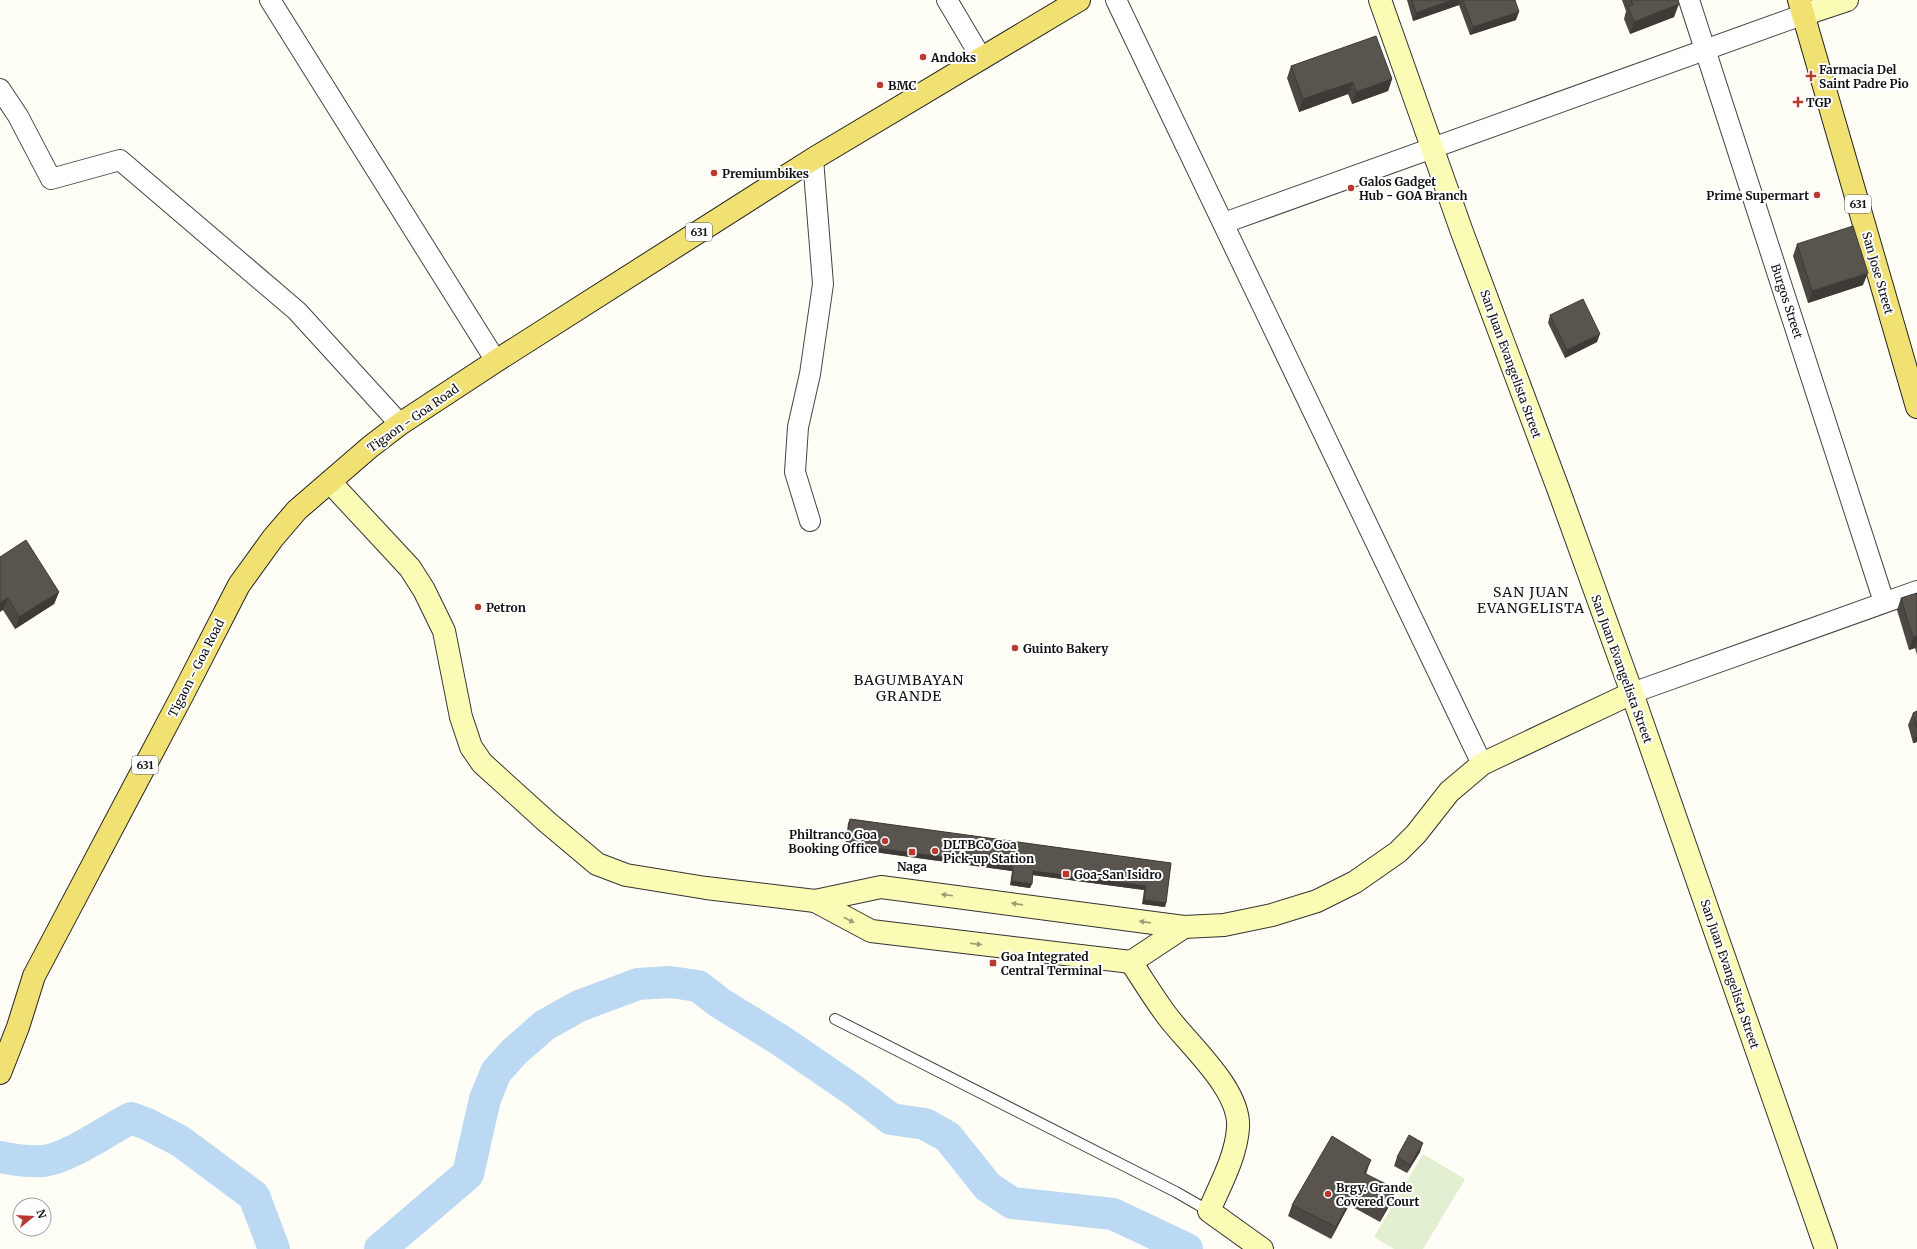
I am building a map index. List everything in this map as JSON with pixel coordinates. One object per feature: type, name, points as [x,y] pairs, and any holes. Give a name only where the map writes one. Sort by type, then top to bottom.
[{"type":"main road","name":"Tigaon - Goa Road","points":[[0,1073],[18,1027],[34,976],[239,585],[273,538],[298,510],[370,447],[400,424],[496,361],[813,159],[1079,0]]},
{"type":"main road","name":"San Jose Street","points":[[1801,7],[1917,407]]},
{"type":"street","points":[[270,0],[496,361]]},
{"type":"street","points":[[947,0],[982,59]]},
{"type":"street","points":[[1116,0],[1482,764]]},
{"type":"street","name":"San Juan Evangelista Street","points":[[1380,0],[1432,147],[1632,693],[1826,1249]]},
{"type":"street","name":"Burgos Street","points":[[1689,0],[1884,602]]},
{"type":"street","points":[[1224,223],[1432,147],[1706,50],[1801,7],[1847,0]]},
{"type":"street","points":[[0,89],[18,116],[51,179],[120,160],[297,311],[400,424]]},
{"type":"street","points":[[810,521],[795,472],[798,427],[810,374],[823,284],[813,159]]},
{"type":"street","points":[[330,482],[410,568],[428,597],[444,631],[461,717],[471,747],[482,763],[495,777],[598,864],[626,875],[706,888],[815,901],[880,887],[1184,927],[1224,925],[1272,915],[1317,901],[1355,882],[1398,852],[1416,834],[1449,792],[1482,764],[1632,693],[1917,591]]},
{"type":"street","points":[[815,901],[871,931],[1131,962],[1184,927]]},
{"type":"street","points":[[1131,962],[1168,1017],[1219,1079],[1230,1096],[1236,1111],[1238,1127],[1230,1162],[1209,1211],[1262,1249]]},
{"type":"lane","points":[[835,1019],[1176,1192],[1209,1211]]},
{"type":"green space","points":[[1423,1154],[1465,1179],[1423,1249],[1394,1249],[1374,1237]]},
{"type":"building","points":[[1412,0],[1452,0],[1416,13]]},
{"type":"building","points":[[1463,0],[1515,0],[1519,12],[1473,27]]},
{"type":"building","points":[[1631,0],[1677,0],[1679,4],[1634,22],[1628,6],[1633,5]]},
{"type":"building","points":[[1376,36],[1392,79],[1356,92],[1353,82],[1303,99],[1291,66]]},
{"type":"building","points":[[1853,226],[1868,273],[1812,291],[1797,244]]},
{"type":"building","points":[[1583,299],[1600,334],[1567,350],[1550,315]]},
{"type":"building","points":[[26,540],[59,592],[19,617],[8,598],[0,603],[0,557]]},
{"type":"building","points":[[1917,593],[1917,636],[1913,638],[1901,598]]},
{"type":"building","points":[[1917,711],[1917,728],[1913,713]]},
{"type":"building","points":[[850,819],[1171,863],[1166,903],[1144,900],[1146,886],[1033,871],[1032,884],[1012,881],[1013,867],[846,844]]},
{"type":"building","points":[[1409,1135],[1423,1143],[1410,1165],[1397,1157]]},
{"type":"building","name":"Brgy. Grande Covered Court","points":[[1332,1136],[1371,1160],[1364,1173],[1396,1189],[1385,1211],[1353,1194],[1336,1227],[1292,1205]]},
{"type":"waterway","points":[[380,1249],[468,1174],[485,1099],[496,1072],[515,1051],[545,1025],[579,1006],[638,984],[670,982],[698,986],[720,1003],[780,1040],[853,1090],[891,1119],[925,1124],[948,1137],[988,1187],[1012,1203],[1113,1214],[1187,1249]]},
{"type":"waterway","points":[[0,1157],[32,1161],[53,1159],[76,1150],[131,1118],[147,1124],[180,1141],[254,1196],[274,1249]]},
{"type":"place","name":"Andoks","points":[[923,57]]},
{"type":"place","name":"Farmacia Del Saint Padre Pio","points":[[1811,76]]},
{"type":"place","name":"BMC","points":[[880,85]]},
{"type":"place","name":"TGP","points":[[1798,102]]},
{"type":"place","name":"Premiumbikes","points":[[714,173]]},
{"type":"place","name":"Galos Gadget Hub - GOA Branch","points":[[1351,188]]},
{"type":"place","name":"Prime Supermart","points":[[1817,195]]},
{"type":"place","name":"Petron","points":[[478,607]]},
{"type":"place","name":"Guinto Bakery","points":[[1015,648]]},
{"type":"place","name":"Philtranco Goa Booking Office","points":[[885,841]]},
{"type":"place","name":"DLTBCo Goa Pick-up Station","points":[[935,851]]},
{"type":"place","name":"Naga","points":[[912,852]]},
{"type":"place","name":"Goa-San Isidro","points":[[1066,874]]},
{"type":"place","name":"Goa Integrated Central Terminal","points":[[993,963]]},
{"type":"place","name":"Brgy. Grande Covered Court","points":[[1328,1194]]},
{"type":"district","name":"SAN JUAN EVANGELISTA","points":[[1531,600]]},
{"type":"district","name":"BAGUMBAYAN GRANDE","points":[[909,688]]}]
